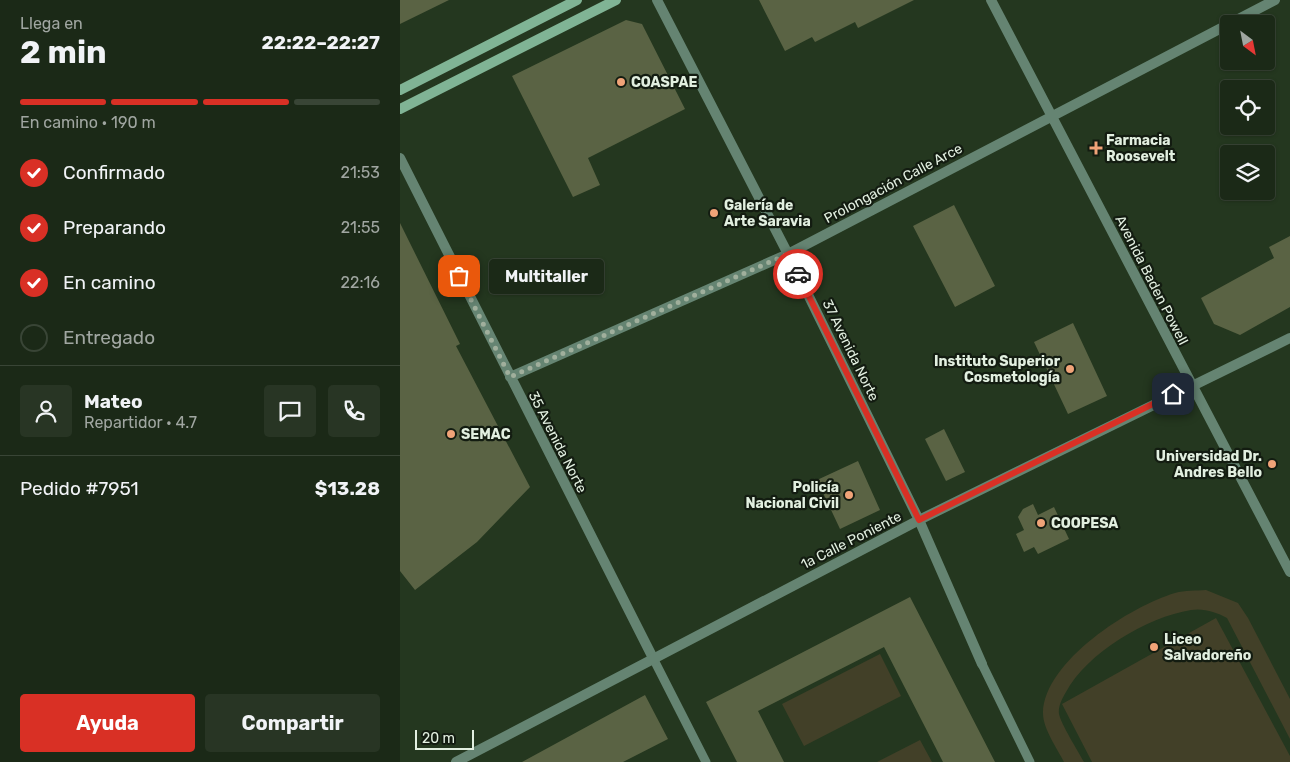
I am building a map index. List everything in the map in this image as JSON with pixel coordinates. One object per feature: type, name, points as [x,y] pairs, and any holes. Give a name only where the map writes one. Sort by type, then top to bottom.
[{"type":"main road","points":[[400,90],[577,0]]},
{"type":"main road","points":[[400,109],[616,0]]},
{"type":"street","name":"37 Avenida Norte","points":[[657,0],[788,254],[919,520],[982,664]]},
{"type":"street","name":"Avenida Baden Powell","points":[[991,0],[1290,572]]},
{"type":"street","name":"Prolongación Calle Arce","points":[[1246,15],[1275,0]]},
{"type":"street","name":"Prolongación Calle Arce","points":[[510,377],[788,254],[1220,29]]},
{"type":"street","name":"35 Avenida Norte","points":[[400,158],[653,658]]},
{"type":"street","name":"1a Calle Poniente","points":[[456,762],[919,520],[1290,338]]},
{"type":"lane","points":[[653,658],[706,762]]},
{"type":"lane","points":[[982,664],[1030,762]]},
{"type":"shaded area","points":[[1206,590],[1238,603],[1248,618],[1290,699],[1290,739],[1227,618],[1210,611],[1191,610],[1156,620],[1120,639],[1088,664],[1076,678],[1062,700],[1059,714],[1066,731],[1084,762],[1064,762],[1048,732],[1043,713],[1047,693],[1058,674],[1093,638],[1136,610],[1175,593]]},
{"type":"shaded area","points":[[1216,618],[1290,756],[1290,762],[1092,762],[1062,704]]},
{"type":"shaded area","points":[[880,654],[901,696],[804,746],[782,704]]},
{"type":"shaded area","points":[[920,740],[932,762],[877,762]]},
{"type":"building","points":[[400,0],[449,0],[400,24]]},
{"type":"building","points":[[759,0],[914,0],[858,28],[855,22],[815,42],[812,37],[785,51]]},
{"type":"building","points":[[626,20],[642,24],[685,109],[588,158],[600,185],[573,197],[512,76]]},
{"type":"building","points":[[954,205],[995,286],[955,307],[913,226]]},
{"type":"building","name":"SEMAC","points":[[400,223],[460,344],[456,346],[530,487],[477,542],[415,590],[400,571]]},
{"type":"building","points":[[1290,236],[1290,307],[1240,335],[1214,324],[1201,298],[1274,258],[1269,247]]},
{"type":"building","name":"Instituto Superior Cosmetología","points":[[1073,323],[1107,396],[1068,414],[1034,342]]},
{"type":"building","points":[[944,429],[965,472],[946,481],[925,439]]},
{"type":"building","name":"Policía Nacional Civil","points":[[858,461],[880,510],[840,529],[817,480]]},
{"type":"building","name":"COOPESA","points":[[1033,504],[1038,515],[1054,507],[1069,539],[1038,554],[1034,547],[1024,552],[1016,534],[1024,530],[1018,517],[1023,509]]},
{"type":"building","points":[[910,597],[995,762],[943,762],[884,647],[758,711],[784,762],[737,762],[706,702]]},
{"type":"building","points":[[645,695],[668,739],[623,762],[522,762]]},
{"type":"way so far","points":[[459,276],[510,377],[788,254],[798,274]]},
{"type":"place","name":"COASPAE","points":[[621,82]]},
{"type":"place","name":"Farmacia Roosevelt","points":[[1096,148]]},
{"type":"place","name":"Galería de Arte Saravia","points":[[714,213]]},
{"type":"place","name":"Multitaller","points":[[459,276]]},
{"type":"place","name":"Instituto Superior Cosmetología","points":[[1070,369]]},
{"type":"place","name":"SEMAC","points":[[451,434]]},
{"type":"place","name":"Universidad Dr. Andres Bello","points":[[1272,464]]},
{"type":"place","name":"Policía Nacional Civil","points":[[849,495]]},
{"type":"place","name":"COOPESA","points":[[1041,523]]},
{"type":"place","name":"Liceo Salvadoreño","points":[[1154,647]]},
{"type":"route","points":[[798,274],[919,520],[1173,394]]}]
